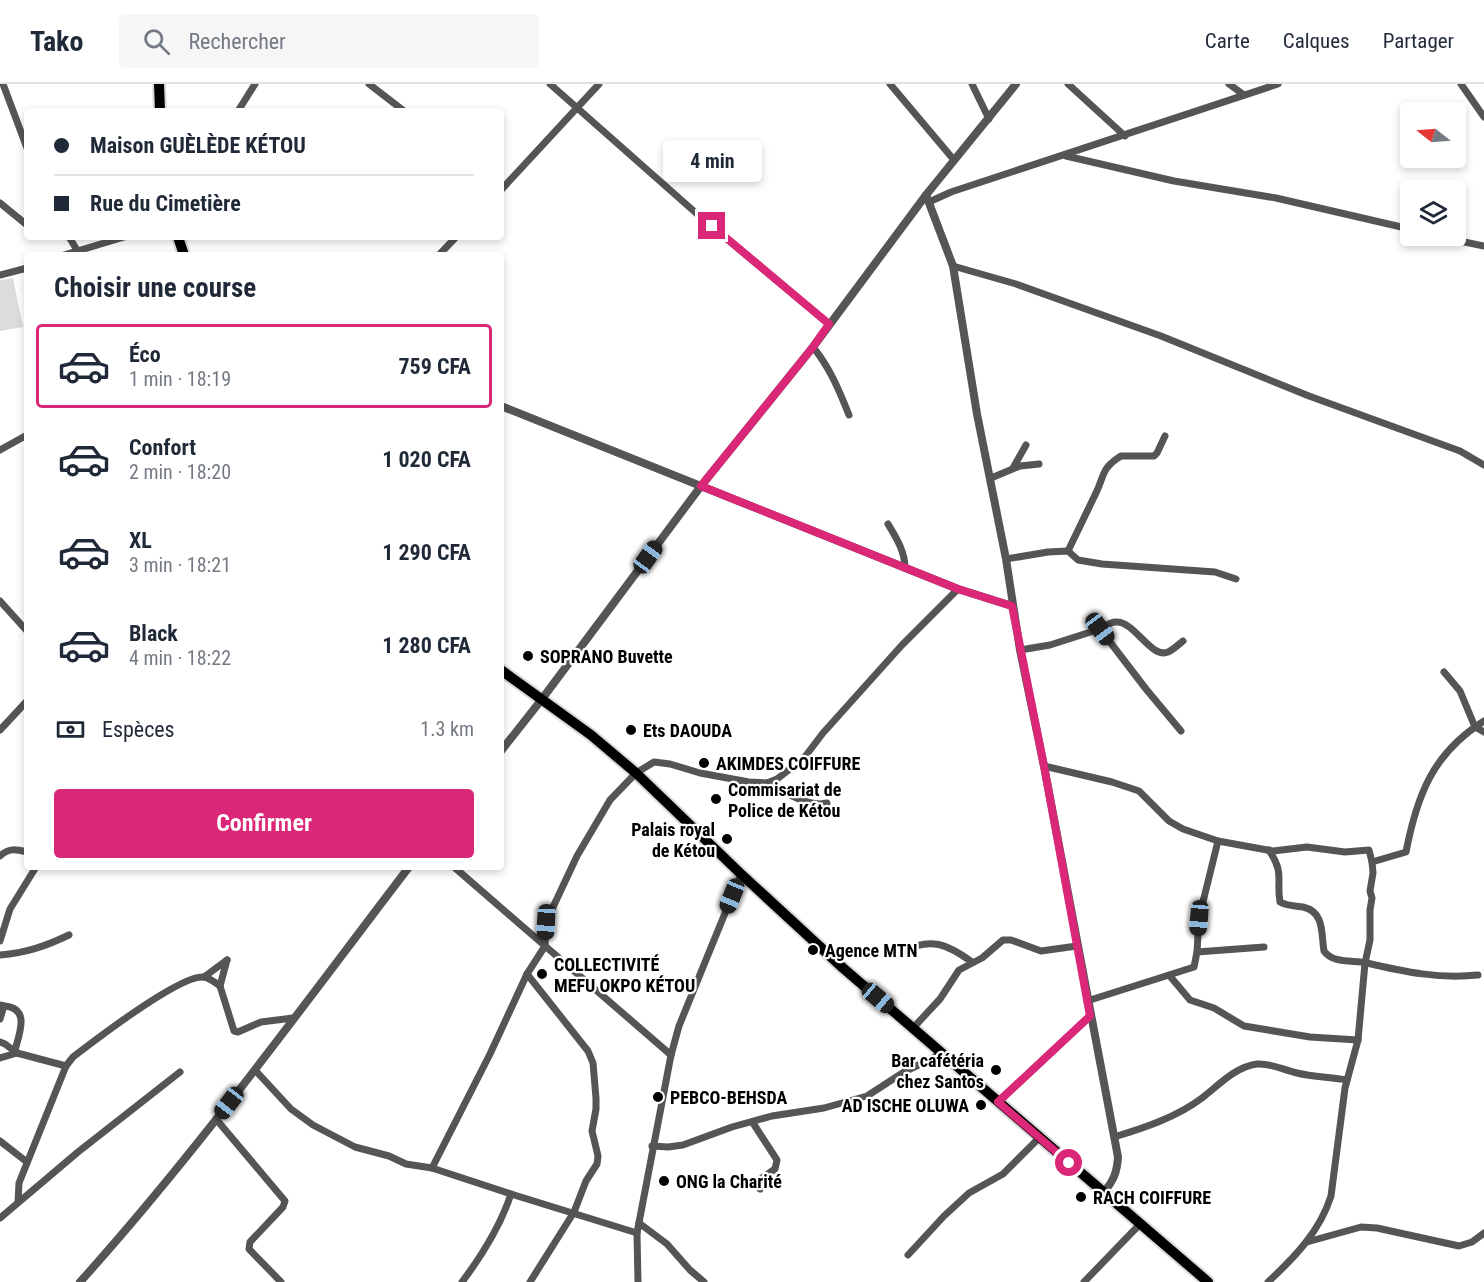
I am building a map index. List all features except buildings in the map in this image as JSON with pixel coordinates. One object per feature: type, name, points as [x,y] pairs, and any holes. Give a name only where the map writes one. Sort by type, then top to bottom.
[{"type":"main road","points":[[159,84],[160,108]]},
{"type":"main road","points":[[504,672],[636,773],[843,968],[1208,1282]]},
{"type":"street","points":[[3,84],[24,140]]},
{"type":"street","points":[[240,108],[255,84]]},
{"type":"street","points":[[369,84],[400,108]]},
{"type":"street","points":[[550,84],[696,213],[829,324]]},
{"type":"street","points":[[504,184],[599,84]]},
{"type":"street","points":[[890,84],[954,160]]},
{"type":"street","points":[[972,84],[989,120]]},
{"type":"street","points":[[504,747],[701,486],[813,347],[954,160],[989,120],[1016,84]]},
{"type":"street","points":[[1068,84],[1125,136]]},
{"type":"street","points":[[1229,84],[1244,95]]},
{"type":"street","points":[[927,198],[1125,136],[1263,87],[1278,84]]},
{"type":"street","points":[[1461,84],[1484,117]]},
{"type":"street","points":[[1063,155],[1174,181],[1276,198],[1400,227]]},
{"type":"street","points":[[927,198],[953,266],[977,414],[1006,559],[1020,650],[1118,1157],[1117,1171],[1113,1181],[1104,1192]]},
{"type":"street","points":[[0,203],[24,223]]},
{"type":"street","points":[[71,240],[77,250]]},
{"type":"street","points":[[71,252],[113,240]]},
{"type":"street","points":[[442,252],[453,240]]},
{"type":"street","points":[[1466,242],[1484,246]]},
{"type":"street","points":[[953,266],[1016,284],[1161,336],[1309,396],[1460,451],[1484,465]]},
{"type":"street","points":[[0,275],[24,269]]},
{"type":"street","points":[[813,347],[825,361],[849,415]]},
{"type":"street","points":[[504,407],[958,589],[1012,606]]},
{"type":"street","points":[[1068,551],[1097,491],[1101,475],[1108,466],[1120,456],[1154,456],[1165,436]]},
{"type":"street","points":[[0,450],[24,437]]},
{"type":"street","points":[[1011,470],[1026,445]]},
{"type":"street","points":[[991,478],[1023,465],[1039,464]]},
{"type":"street","points":[[888,524],[900,544],[905,568]]},
{"type":"street","points":[[1006,559],[1068,551],[1078,560],[1102,564],[1215,572],[1236,579]]},
{"type":"street","points":[[767,783],[777,779],[804,758],[823,733],[902,645],[958,589]]},
{"type":"street","points":[[0,601],[24,628]]},
{"type":"street","points":[[1020,650],[1050,645],[1100,629],[1114,621],[1126,623],[1149,646],[1161,652],[1169,652],[1184,641]]},
{"type":"street","points":[[1100,629],[1181,731]]},
{"type":"street","points":[[1444,672],[1460,691],[1475,727],[1484,732]]},
{"type":"street","points":[[0,730],[24,704]]},
{"type":"street","points":[[1372,862],[1406,852],[1412,819],[1424,786],[1438,762],[1455,742],[1484,721]]},
{"type":"street","points":[[533,936],[546,922],[589,833],[610,800],[636,773],[654,762],[700,773],[767,783],[801,800],[821,805],[827,803]]},
{"type":"street","points":[[1044,766],[1112,782],[1138,791],[1169,821],[1183,829],[1218,841],[1269,850],[1307,846],[1345,852],[1369,850],[1373,873],[1370,891],[1371,925],[1358,1040],[1347,1080],[1332,1196],[1326,1212],[1307,1242],[1268,1282]]},
{"type":"street","points":[[1087,1001],[1194,967],[1199,918],[1218,841]]},
{"type":"street","points":[[0,856],[7,850],[24,851]]},
{"type":"street","points":[[1269,850],[1278,863],[1280,902],[1307,908],[1314,913],[1323,927],[1324,951],[1327,956],[1426,976],[1478,975]]},
{"type":"street","points":[[0,941],[10,909],[34,870]]},
{"type":"street","points":[[80,1282],[153,1200],[407,870]]},
{"type":"street","points":[[456,870],[671,1055]]},
{"type":"street","points":[[638,1282],[637,1233],[671,1055],[679,1026],[741,874]]},
{"type":"street","points":[[432,1168],[527,974],[545,946],[546,922]]},
{"type":"street","points":[[0,955],[19,954],[40,949],[69,936]]},
{"type":"street","points":[[914,1027],[940,999],[959,970],[982,958],[1003,940],[1011,940],[1041,951],[1077,946]]},
{"type":"street","points":[[903,951],[926,942],[940,944],[972,962]]},
{"type":"street","points":[[1197,952],[1264,947]]},
{"type":"street","points":[[18,1202],[19,1183],[66,1066],[73,1057],[134,1011],[190,979],[204,977],[226,960],[220,986],[234,1031],[237,1032],[261,1022],[293,1018]]},
{"type":"street","points":[[527,974],[575,1032],[593,1063],[596,1109],[592,1131],[598,1156],[597,1164],[586,1182],[574,1212],[530,1282]]},
{"type":"street","points":[[1169,975],[1190,1000],[1214,1008],[1244,1026],[1310,1037],[1358,1040]]},
{"type":"street","points":[[204,977],[220,986]]},
{"type":"street","points":[[0,1019],[2,1006],[17,1009],[21,1014],[16,1051]]},
{"type":"street","points":[[998,1102],[1090,1016]]},
{"type":"street","points":[[0,1042],[16,1051],[66,1066]]},
{"type":"street","points":[[0,1058],[16,1051]]},
{"type":"street","points":[[652,1146],[683,1145],[732,1127],[772,1116],[824,1108],[867,1096],[904,1072],[944,1053]]},
{"type":"street","points":[[1114,1137],[1138,1130],[1174,1114],[1203,1098],[1224,1079],[1254,1064],[1268,1064],[1296,1073],[1347,1080]]},
{"type":"street","points":[[255,1070],[291,1109],[333,1137],[355,1147],[389,1156],[406,1164],[432,1168],[637,1233]]},
{"type":"street","points":[[0,1218],[180,1072]]},
{"type":"street","points":[[216,1119],[285,1201],[283,1207],[250,1242],[249,1246],[249,1249],[276,1281]]},
{"type":"street","points":[[753,1123],[777,1160],[775,1169],[762,1178],[760,1189]]},
{"type":"street","points":[[908,1255],[969,1193],[1003,1174],[1039,1138]]},
{"type":"street","points":[[0,1140],[27,1162]]},
{"type":"street","points":[[462,1282],[495,1234],[511,1194]]},
{"type":"street","points":[[639,1222],[667,1244],[704,1282]]},
{"type":"street","points":[[1084,1282],[1141,1223]]},
{"type":"street","points":[[1307,1242],[1361,1227],[1377,1228],[1459,1246],[1472,1242],[1484,1233]]},
{"type":"shaded area","points":[[13,278],[23,327],[0,331],[0,280]]},
{"type":"place","name":"SOPRANO Buvette","points":[[528,656]]},
{"type":"place","name":"Ets DAOUDA","points":[[631,730]]},
{"type":"place","name":"AKIMDES COIFFURE","points":[[704,763]]},
{"type":"place","name":"Commisariat de Police de Kétou","points":[[716,799]]},
{"type":"place","name":"Palais royal de Kétou","points":[[727,839]]},
{"type":"place","name":"Agence MTN","points":[[813,950]]},
{"type":"place","name":"COLLECTIVITÉ MEFU OKPO KÉTOU","points":[[542,974]]},
{"type":"place","name":"Bar cafétéria chez Santos","points":[[996,1070]]},
{"type":"place","name":"PEBCO-BEHSDA","points":[[658,1097]]},
{"type":"place","name":"AD ISCHE OLUWA","points":[[981,1105]]},
{"type":"place","name":"ONG la Charité","points":[[664,1181]]},
{"type":"place","name":"RACH COIFFURE","points":[[1081,1197]]},
{"type":"route","points":[[712,226],[829,324],[701,486],[958,589],[1012,606],[1090,1016],[1051,1055],[998,1102],[1069,1163]]}]
